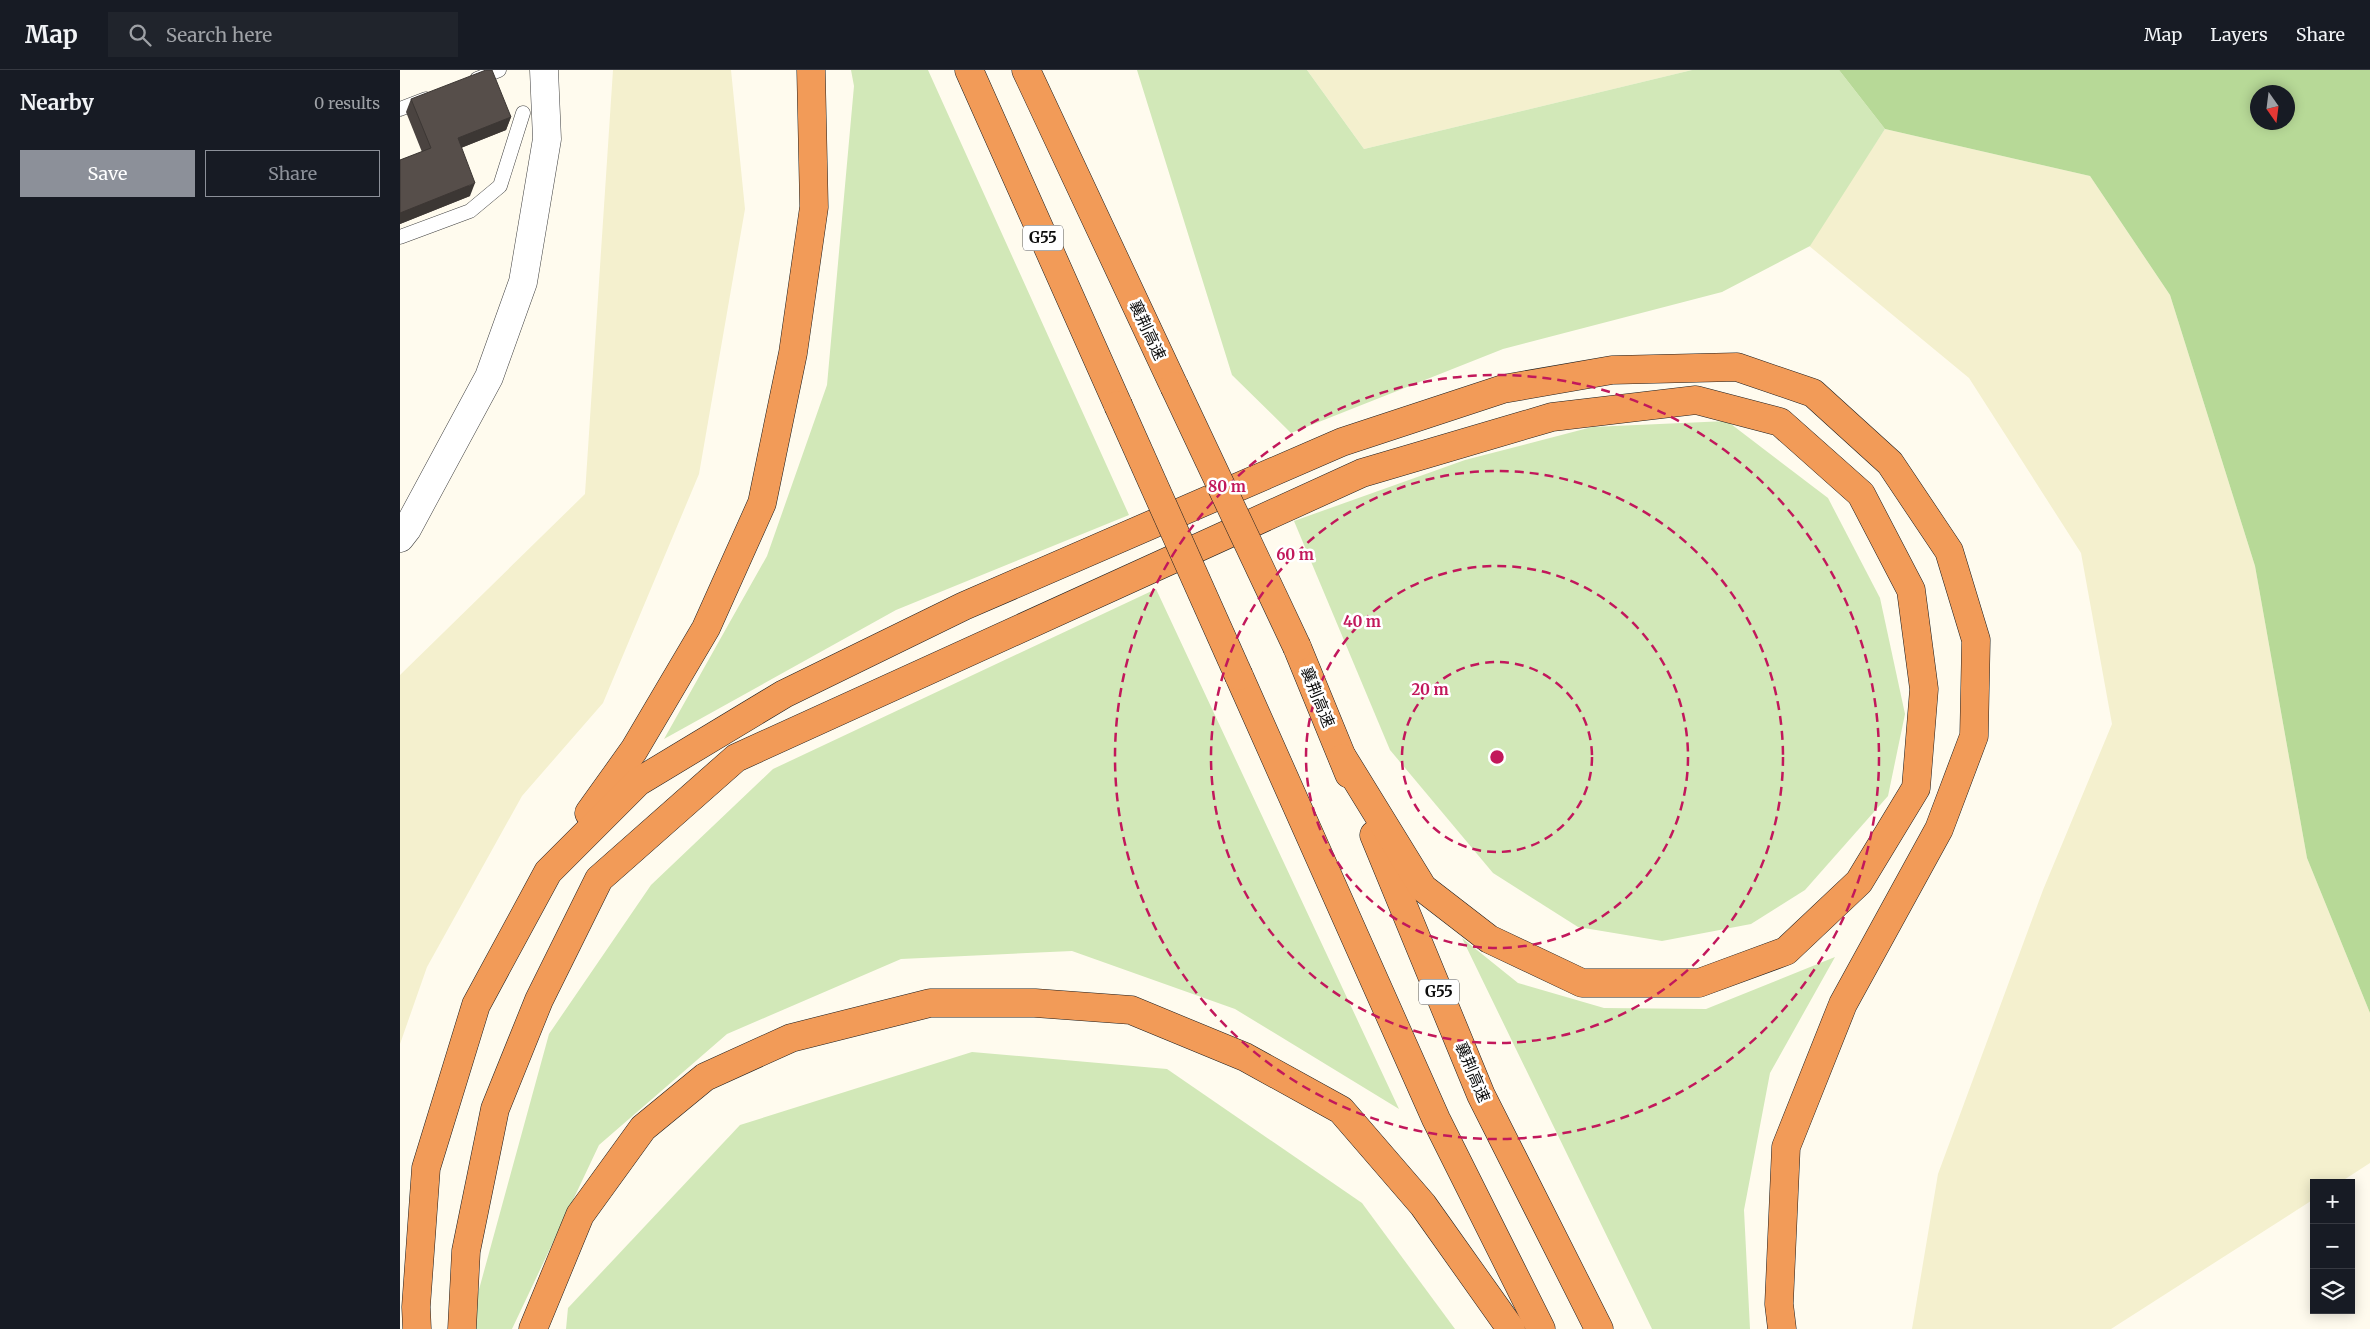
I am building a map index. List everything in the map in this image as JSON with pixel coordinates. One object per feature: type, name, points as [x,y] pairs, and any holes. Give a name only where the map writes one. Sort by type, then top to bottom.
[{"type":"highway","points":[[417,1329],[416,1307],[426,1168],[476,1005],[548,872],[634,750],[706,628],[762,503],[793,353],[814,206],[811,70]]},
{"type":"highway","name":"G55","points":[[969,70],[1436,1119],[1541,1329]]},
{"type":"highway","name":"襄荆高速","points":[[1026,70],[1297,647],[1482,1094],[1599,1329]]},
{"type":"highway","points":[[548,872],[638,782],[784,694],[964,606],[1342,442],[1503,389],[1612,370],[1737,367],[1814,393],[1890,463],[1949,551],[1976,640],[1974,736],[1939,829],[1843,1004],[1786,1147],[1779,1304],[1782,1329]]},
{"type":"highway","points":[[462,1329],[466,1251],[495,1109],[539,1000],[599,879],[736,758],[1362,473],[1552,417],[1696,400],[1780,422],[1861,494],[1912,590],[1924,689],[1916,788],[1859,882],[1786,951],[1699,982],[1582,983],[1489,939],[1422,888],[1343,758]]},
{"type":"highway","points":[[533,1329],[580,1215],[643,1128],[705,1077],[791,1038],[930,1004],[1035,1003],[1131,1010],[1245,1056],[1341,1110],[1423,1204],[1510,1329]]},
{"type":"street","points":[[400,538],[407,529],[489,377],[523,282],[547,139],[544,70]]},
{"type":"lane","points":[[463,84],[499,70]]},
{"type":"lane","points":[[400,109],[436,95]]},
{"type":"lane","points":[[400,237],[470,211],[500,186],[523,112]]},
{"type":"shaded area","points":[[613,70],[731,70],[745,209],[699,474],[603,703],[522,796],[427,967],[400,1044],[400,675],[585,494]]},
{"type":"shaded area","points":[[1307,70],[1692,70],[1364,149]]},
{"type":"shaded area","points":[[1885,129],[2090,176],[2170,295],[2255,566],[2307,858],[2370,1013],[2370,1163],[2345,1179],[2310,1179],[2310,1202],[2111,1329],[1912,1329],[1938,1174],[2043,890],[2112,724],[2081,553],[1969,378],[1808,245]]},
{"type":"green space","points":[[851,70],[928,70],[1129,515],[896,610],[664,739],[767,556],[827,385],[854,86]]},
{"type":"green space","points":[[1137,70],[1307,70],[1364,149],[1692,70],[1839,70],[1885,129],[1810,246],[1722,292],[1503,349],[1291,433],[1232,375]]},
{"type":"green space","points":[[1839,70],[2370,70],[2370,1013],[2307,858],[2255,566],[2170,295],[2090,176],[1885,129]]},
{"type":"green space","points":[[1727,421],[1828,498],[1880,598],[1905,714],[1888,796],[1805,890],[1751,924],[1662,941],[1578,927],[1493,873],[1390,750],[1294,521],[1465,460],[1592,427]]},
{"type":"green space","points":[[1156,589],[1399,1109],[1235,1009],[1072,951],[901,959],[727,1034],[599,1145],[512,1329],[475,1329],[472,1315],[549,1034],[651,885],[773,769]]},
{"type":"green space","points":[[1462,938],[1518,983],[1604,1008],[1706,1009],[1835,957],[1770,1073],[1744,1210],[1750,1329],[1652,1329]]},
{"type":"green space","points":[[972,1052],[1167,1069],[1362,1203],[1455,1329],[566,1329],[568,1308],[740,1125]]},
{"type":"building","points":[[486,70],[492,70],[511,117],[458,138],[475,183],[400,213],[400,160],[431,148],[411,99]]}]
